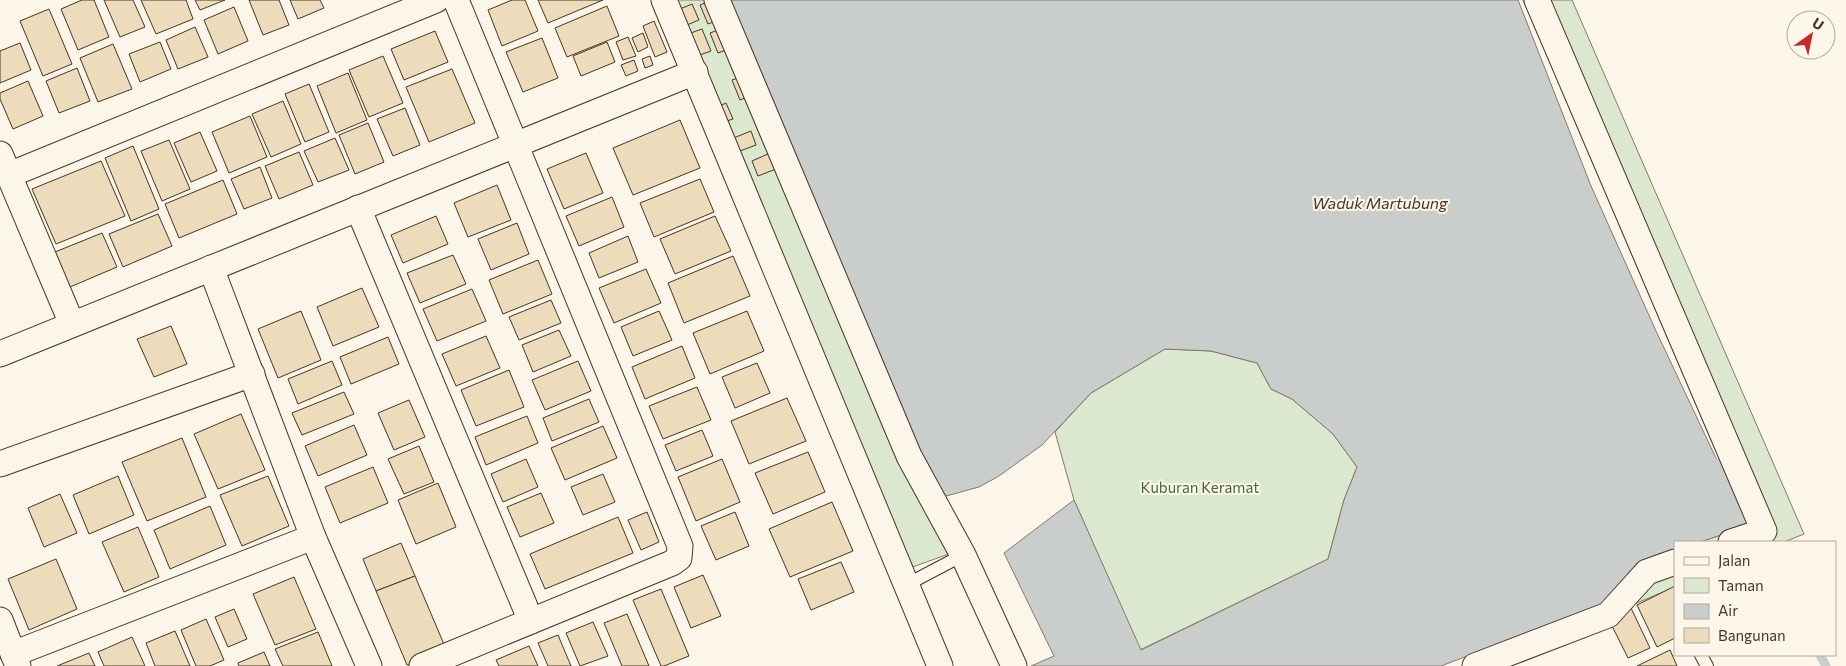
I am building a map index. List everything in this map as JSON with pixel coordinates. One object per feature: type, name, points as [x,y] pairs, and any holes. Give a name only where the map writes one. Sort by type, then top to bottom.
[{"type":"street","points":[[72,324],[5,165],[436,0]]},
{"type":"street","points":[[422,666],[672,563],[679,558],[680,546],[456,0]]},
{"type":"street","points":[[664,0],[940,666]]},
{"type":"street","points":[[717,0],[909,456],[963,555],[1014,666]]},
{"type":"street","points":[[1537,0],[1746,537]]},
{"type":"street","points":[[0,354],[516,143],[695,72]]},
{"type":"street","points":[[358,208],[531,621]]},
{"type":"street","points":[[211,268],[313,537],[369,666]]},
{"type":"street","points":[[0,464],[252,374]]},
{"type":"street","points":[[0,620],[16,660],[313,537]]},
{"type":"street","points":[[1475,666],[1608,615],[1647,572],[1674,562]]},
{"type":"lane","points":[[906,585],[963,555]]},
{"type":"green space","points":[[661,0],[726,0],[963,555],[946,555],[907,569]]},
{"type":"green space","points":[[1523,0],[1572,0],[1804,534],[1786,541],[1703,541],[1748,526]]},
{"type":"green space","name":"Kuburan Keramat","points":[[1165,349],[1211,351],[1257,363],[1271,389],[1292,399],[1333,434],[1357,467],[1344,500],[1328,559],[1140,650],[1074,500],[1055,432],[1091,393]]},
{"type":"green space","points":[[1674,550],[1674,587],[1608,615],[1602,605],[1637,563]]},
{"type":"water","name":"Waduk Martubung","points":[[722,0],[1518,0],[1591,186],[1656,331],[1748,526],[1703,541],[1674,541],[1674,550],[1637,563],[1602,605],[1441,666],[1031,666],[1054,656],[1004,553],[1074,500],[1141,650],[1328,559],[1344,500],[1357,467],[1333,434],[1292,399],[1271,389],[1257,363],[1211,351],[1165,349],[1091,393],[1042,445],[999,476],[979,487],[939,498]]},
{"type":"building","points":[[82,0],[94,0],[109,37],[78,50],[61,9]]},
{"type":"building","points":[[104,0],[133,0],[145,27],[120,37]]},
{"type":"building","points":[[141,0],[186,0],[193,19],[156,34]]},
{"type":"building","points":[[195,0],[225,0],[200,10]]},
{"type":"building","points":[[249,0],[279,0],[289,25],[263,35]]},
{"type":"building","points":[[290,0],[320,0],[324,8],[298,19]]},
{"type":"building","points":[[512,0],[525,0],[538,31],[502,46],[488,10]]},
{"type":"building","points":[[538,0],[603,0],[548,23]]},
{"type":"building","points":[[713,0],[724,18],[708,24],[700,5]]},
{"type":"building","points":[[692,4],[699,20],[687,25],[680,9]]},
{"type":"building","points":[[607,6],[619,36],[567,57],[555,28]]},
{"type":"building","points":[[234,7],[248,41],[218,54],[204,20]]},
{"type":"building","points":[[49,9],[72,64],[43,76],[20,21]]},
{"type":"building","points":[[654,21],[667,52],[655,57],[643,26]]},
{"type":"building","points":[[195,27],[208,57],[178,69],[166,40]]},
{"type":"building","points":[[726,27],[734,47],[718,53],[710,33]]},
{"type":"building","points":[[702,29],[711,51],[697,56],[688,34]]},
{"type":"building","points":[[435,31],[448,62],[404,80],[391,49]]},
{"type":"building","points":[[643,33],[648,47],[638,52],[632,38]]},
{"type":"building","points":[[628,37],[636,56],[623,60],[616,42]]},
{"type":"building","points":[[542,38],[558,78],[523,92],[506,52]]},
{"type":"building","points":[[160,42],[171,69],[140,82],[129,54]]},
{"type":"building","points":[[607,42],[615,62],[581,76],[573,56]]},
{"type":"building","points":[[20,43],[31,70],[0,83],[0,51]]},
{"type":"building","points":[[113,44],[132,89],[98,102],[80,58]]},
{"type":"building","points":[[383,56],[403,103],[369,117],[349,70]]},
{"type":"building","points":[[650,56],[653,65],[645,68],[642,59]]},
{"type":"building","points":[[634,60],[638,71],[626,76],[621,65]]},
{"type":"building","points":[[77,68],[90,101],[59,113],[46,81]]},
{"type":"building","points":[[452,69],[475,123],[429,142],[406,87]]},
{"type":"building","points":[[348,73],[367,120],[336,133],[317,86]]},
{"type":"building","points":[[744,76],[752,95],[740,100],[732,80]]},
{"type":"building","points":[[28,81],[43,116],[13,129],[0,99],[0,93]]},
{"type":"building","points":[[309,84],[329,132],[305,142],[285,94]]},
{"type":"building","points":[[283,101],[301,144],[271,157],[252,114]]},
{"type":"building","points":[[726,103],[733,119],[721,123],[715,108]]},
{"type":"building","points":[[405,108],[420,145],[393,156],[377,119]]},
{"type":"building","points":[[250,116],[267,157],[229,173],[212,132]]},
{"type":"building","points":[[680,120],[700,168],[633,195],[613,148]]},
{"type":"building","points":[[368,123],[384,162],[355,174],[339,135]]},
{"type":"building","points":[[751,131],[756,145],[732,154],[726,141]]},
{"type":"building","points":[[200,132],[217,171],[191,182],[174,143]]},
{"type":"building","points":[[335,138],[349,170],[318,182],[304,151]]},
{"type":"building","points":[[169,140],[190,189],[162,201],[141,151]]},
{"type":"building","points":[[133,146],[159,209],[131,221],[105,158]]},
{"type":"building","points":[[299,152],[313,185],[279,199],[265,166]]},
{"type":"building","points":[[586,153],[603,193],[564,209],[547,169]]},
{"type":"building","points":[[770,153],[776,169],[758,176],[752,161]]},
{"type":"building","points":[[101,161],[125,216],[56,244],[32,189]]},
{"type":"building","points":[[260,167],[272,198],[244,209],[231,179]]},
{"type":"building","points":[[700,179],[714,212],[654,237],[640,203]]},
{"type":"building","points":[[223,180],[237,214],[179,238],[165,204]]},
{"type":"building","points":[[497,185],[511,220],[468,237],[454,203]]},
{"type":"building","points":[[612,197],[624,227],[579,246],[566,216]]},
{"type":"building","points":[[158,214],[172,246],[123,267],[109,234]]},
{"type":"building","points":[[436,216],[448,244],[403,263],[391,235]]},
{"type":"building","points":[[715,216],[731,251],[675,274],[660,239]]},
{"type":"building","points":[[517,223],[529,254],[491,270],[478,239]]},
{"type":"building","points":[[102,233],[117,267],[70,287],[55,252]]},
{"type":"building","points":[[628,236],[638,262],[599,278],[589,253]]},
{"type":"building","points":[[453,255],[466,284],[420,303],[407,273]]},
{"type":"building","points":[[733,256],[750,296],[684,323],[668,283]]},
{"type":"building","points":[[538,260],[552,294],[503,314],[489,280]]},
{"type":"building","points":[[646,269],[661,303],[614,323],[599,288]]},
{"type":"building","points":[[362,288],[379,327],[333,346],[317,307]]},
{"type":"building","points":[[472,289],[486,321],[437,341],[423,309]]},
{"type":"building","points":[[551,300],[561,323],[519,340],[509,317]]},
{"type":"building","points":[[301,311],[321,360],[278,378],[258,329]]},
{"type":"building","points":[[659,311],[672,340],[633,356],[621,327]]},
{"type":"building","points":[[747,311],[764,351],[710,374],[693,333]]},
{"type":"building","points":[[171,326],[187,364],[154,377],[137,339]]},
{"type":"building","points":[[559,330],[571,356],[533,372],[522,345]]},
{"type":"building","points":[[486,336],[500,368],[456,386],[442,354]]},
{"type":"building","points":[[388,337],[399,364],[351,384],[340,357]]},
{"type":"building","points":[[682,346],[695,378],[645,399],[632,367]]},
{"type":"building","points":[[332,361],[342,385],[298,404],[288,379]]},
{"type":"building","points":[[578,361],[591,391],[545,410],[532,380]]},
{"type":"building","points":[[757,363],[770,393],[735,408],[722,377]]},
{"type":"building","points":[[509,370],[524,407],[476,426],[461,390]]},
{"type":"building","points":[[697,387],[711,420],[663,439],[649,406]]},
{"type":"building","points":[[344,392],[354,414],[302,435],[292,413]]},
{"type":"building","points":[[787,398],[806,441],[749,464],[731,421]]},
{"type":"building","points":[[589,399],[599,422],[552,441],[543,418]]},
{"type":"building","points":[[409,400],[425,437],[394,450],[378,413]]},
{"type":"building","points":[[241,414],[265,470],[218,489],[194,434]]},
{"type":"building","points":[[527,416],[538,443],[486,465],[475,437]]},
{"type":"building","points":[[354,425],[367,455],[318,476],[305,446]]},
{"type":"building","points":[[603,426],[617,458],[565,480],[551,448]]},
{"type":"building","points":[[702,430],[713,456],[676,471],[665,445]]},
{"type":"building","points":[[182,438],[206,497],[147,521],[122,462]]},
{"type":"building","points":[[419,446],[434,482],[404,494],[388,459]]},
{"type":"building","points":[[808,452],[825,492],[773,514],[755,473]]},
{"type":"building","points":[[526,459],[538,487],[503,502],[491,474]]},
{"type":"building","points":[[722,459],[740,502],[696,521],[678,477]]},
{"type":"building","points":[[373,467],[388,503],[340,523],[325,487]]},
{"type":"building","points":[[603,474],[615,502],[583,515],[571,487]]},
{"type":"building","points":[[118,476],[134,515],[89,534],[73,495]]},
{"type":"building","points":[[268,476],[289,526],[242,546],[220,495]]},
{"type":"building","points":[[438,483],[456,527],[416,544],[398,500]]},
{"type":"building","points":[[541,493],[554,523],[520,537],[507,507]]},
{"type":"building","points":[[60,494],[77,533],[44,547],[28,508]]},
{"type":"building","points":[[832,502],[853,551],[790,577],[769,529]]},
{"type":"building","points":[[210,506],[226,545],[170,569],[154,530]]},
{"type":"building","points":[[647,512],[659,542],[641,550],[628,520]]},
{"type":"building","points":[[735,512],[749,546],[716,560],[701,526]]},
{"type":"building","points":[[618,517],[633,553],[545,589],[530,554]]},
{"type":"building","points":[[138,527],[159,577],[124,592],[102,542]]},
{"type":"building","points":[[401,543],[415,576],[376,591],[363,559]]},
{"type":"building","points":[[56,559],[77,609],[29,630],[8,579]]},
{"type":"building","points":[[841,562],[854,592],[811,610],[798,579]]},
{"type":"building","points":[[703,575],[721,616],[691,628],[674,587]]},
{"type":"building","points":[[415,576],[446,649],[407,665],[376,591]]},
{"type":"building","points":[[294,577],[316,629],[275,645],[253,594]]},
{"type":"building","points":[[1674,586],[1674,638],[1657,647],[1637,605]]},
{"type":"building","points":[[661,589],[689,656],[664,666],[661,666],[633,600]]},
{"type":"building","points":[[1631,608],[1650,648],[1628,658],[1609,620]]},
{"type":"building","points":[[234,609],[247,639],[228,647],[215,617]]},
{"type":"building","points":[[627,614],[649,666],[622,666],[604,623]]},
{"type":"building","points":[[206,619],[224,660],[210,666],[196,666],[181,630]]},
{"type":"building","points":[[593,622],[608,656],[580,666],[566,633]]},
{"type":"building","points":[[175,631],[190,666],[155,666],[146,643]]},
{"type":"building","points":[[318,632],[332,666],[283,666],[275,649]]},
{"type":"building","points":[[558,635],[571,666],[548,666],[538,643]]},
{"type":"building","points":[[132,637],[145,666],[104,666],[98,652]]},
{"type":"building","points":[[529,646],[538,666],[499,666],[496,660]]},
{"type":"building","points":[[1670,650],[1677,666],[1637,666]]},
{"type":"building","points":[[264,652],[270,666],[239,666],[238,663]]},
{"type":"building","points":[[89,653],[95,666],[57,666]]},
{"type":"waterway","points":[[1717,463],[1752,533]]},
{"type":"waterway","points":[[1821,656],[1826,666]]}]
